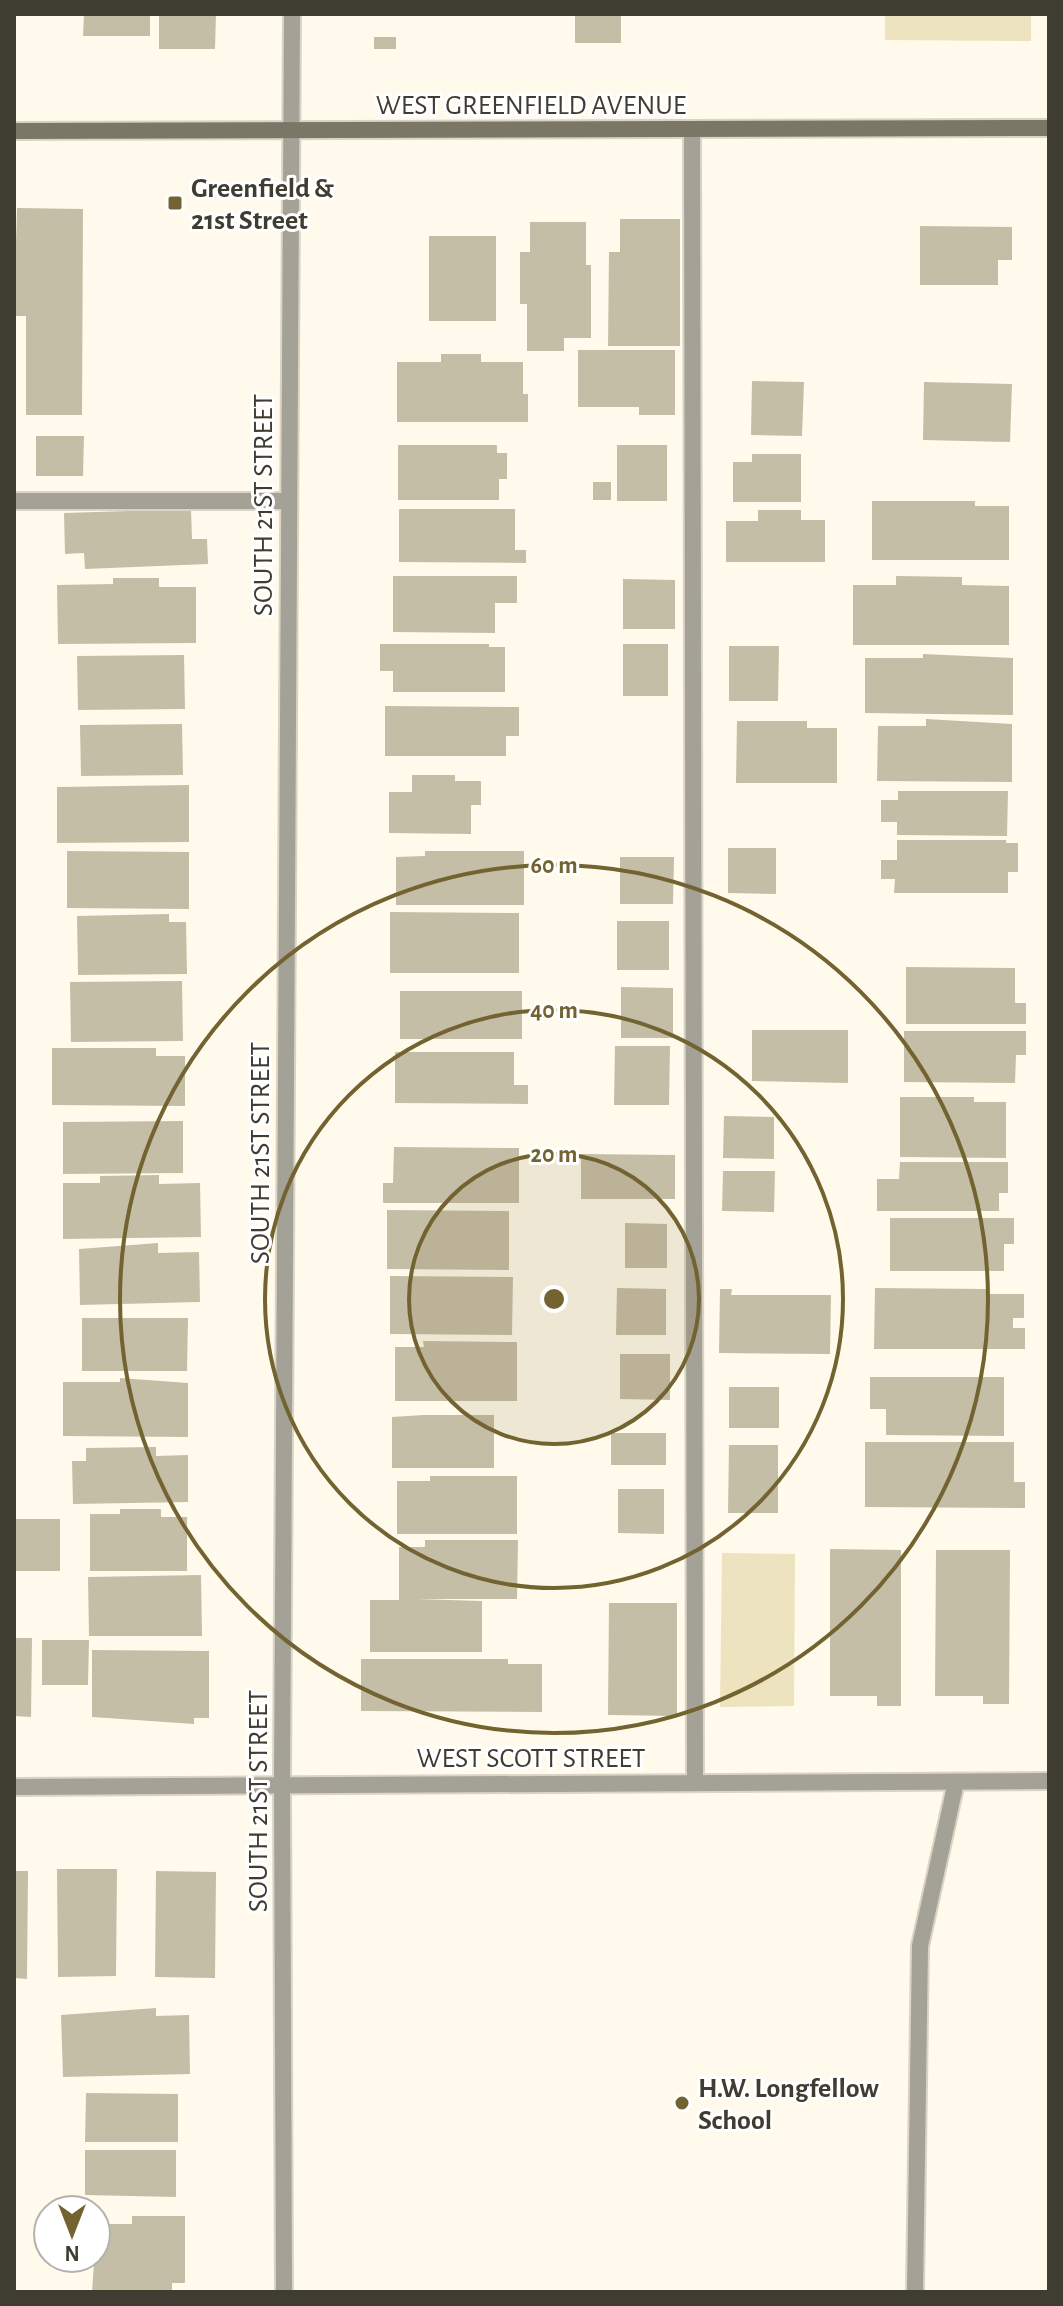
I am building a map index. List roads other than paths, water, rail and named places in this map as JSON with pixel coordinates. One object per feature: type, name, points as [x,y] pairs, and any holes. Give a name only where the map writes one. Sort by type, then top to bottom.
[{"type":"main road","name":"WEST GREENFIELD AVENUE","points":[[14,131],[1049,128]]},
{"type":"street","name":"SOUTH 21ST STREET","points":[[284,2292],[282,1784],[292,14]]},
{"type":"street","points":[[692,129],[695,1783]]},
{"type":"street","points":[[14,501],[288,501]]},
{"type":"street","name":"WEST SCOTT STREET","points":[[14,1787],[1049,1781]]},
{"type":"street","points":[[915,2292],[920,1946],[956,1782]]},
{"type":"place","name":"Greenfield & 21st Street","points":[[175,203]]},
{"type":"place","name":"H.W. Longfellow School","points":[[682,2103]]}]
